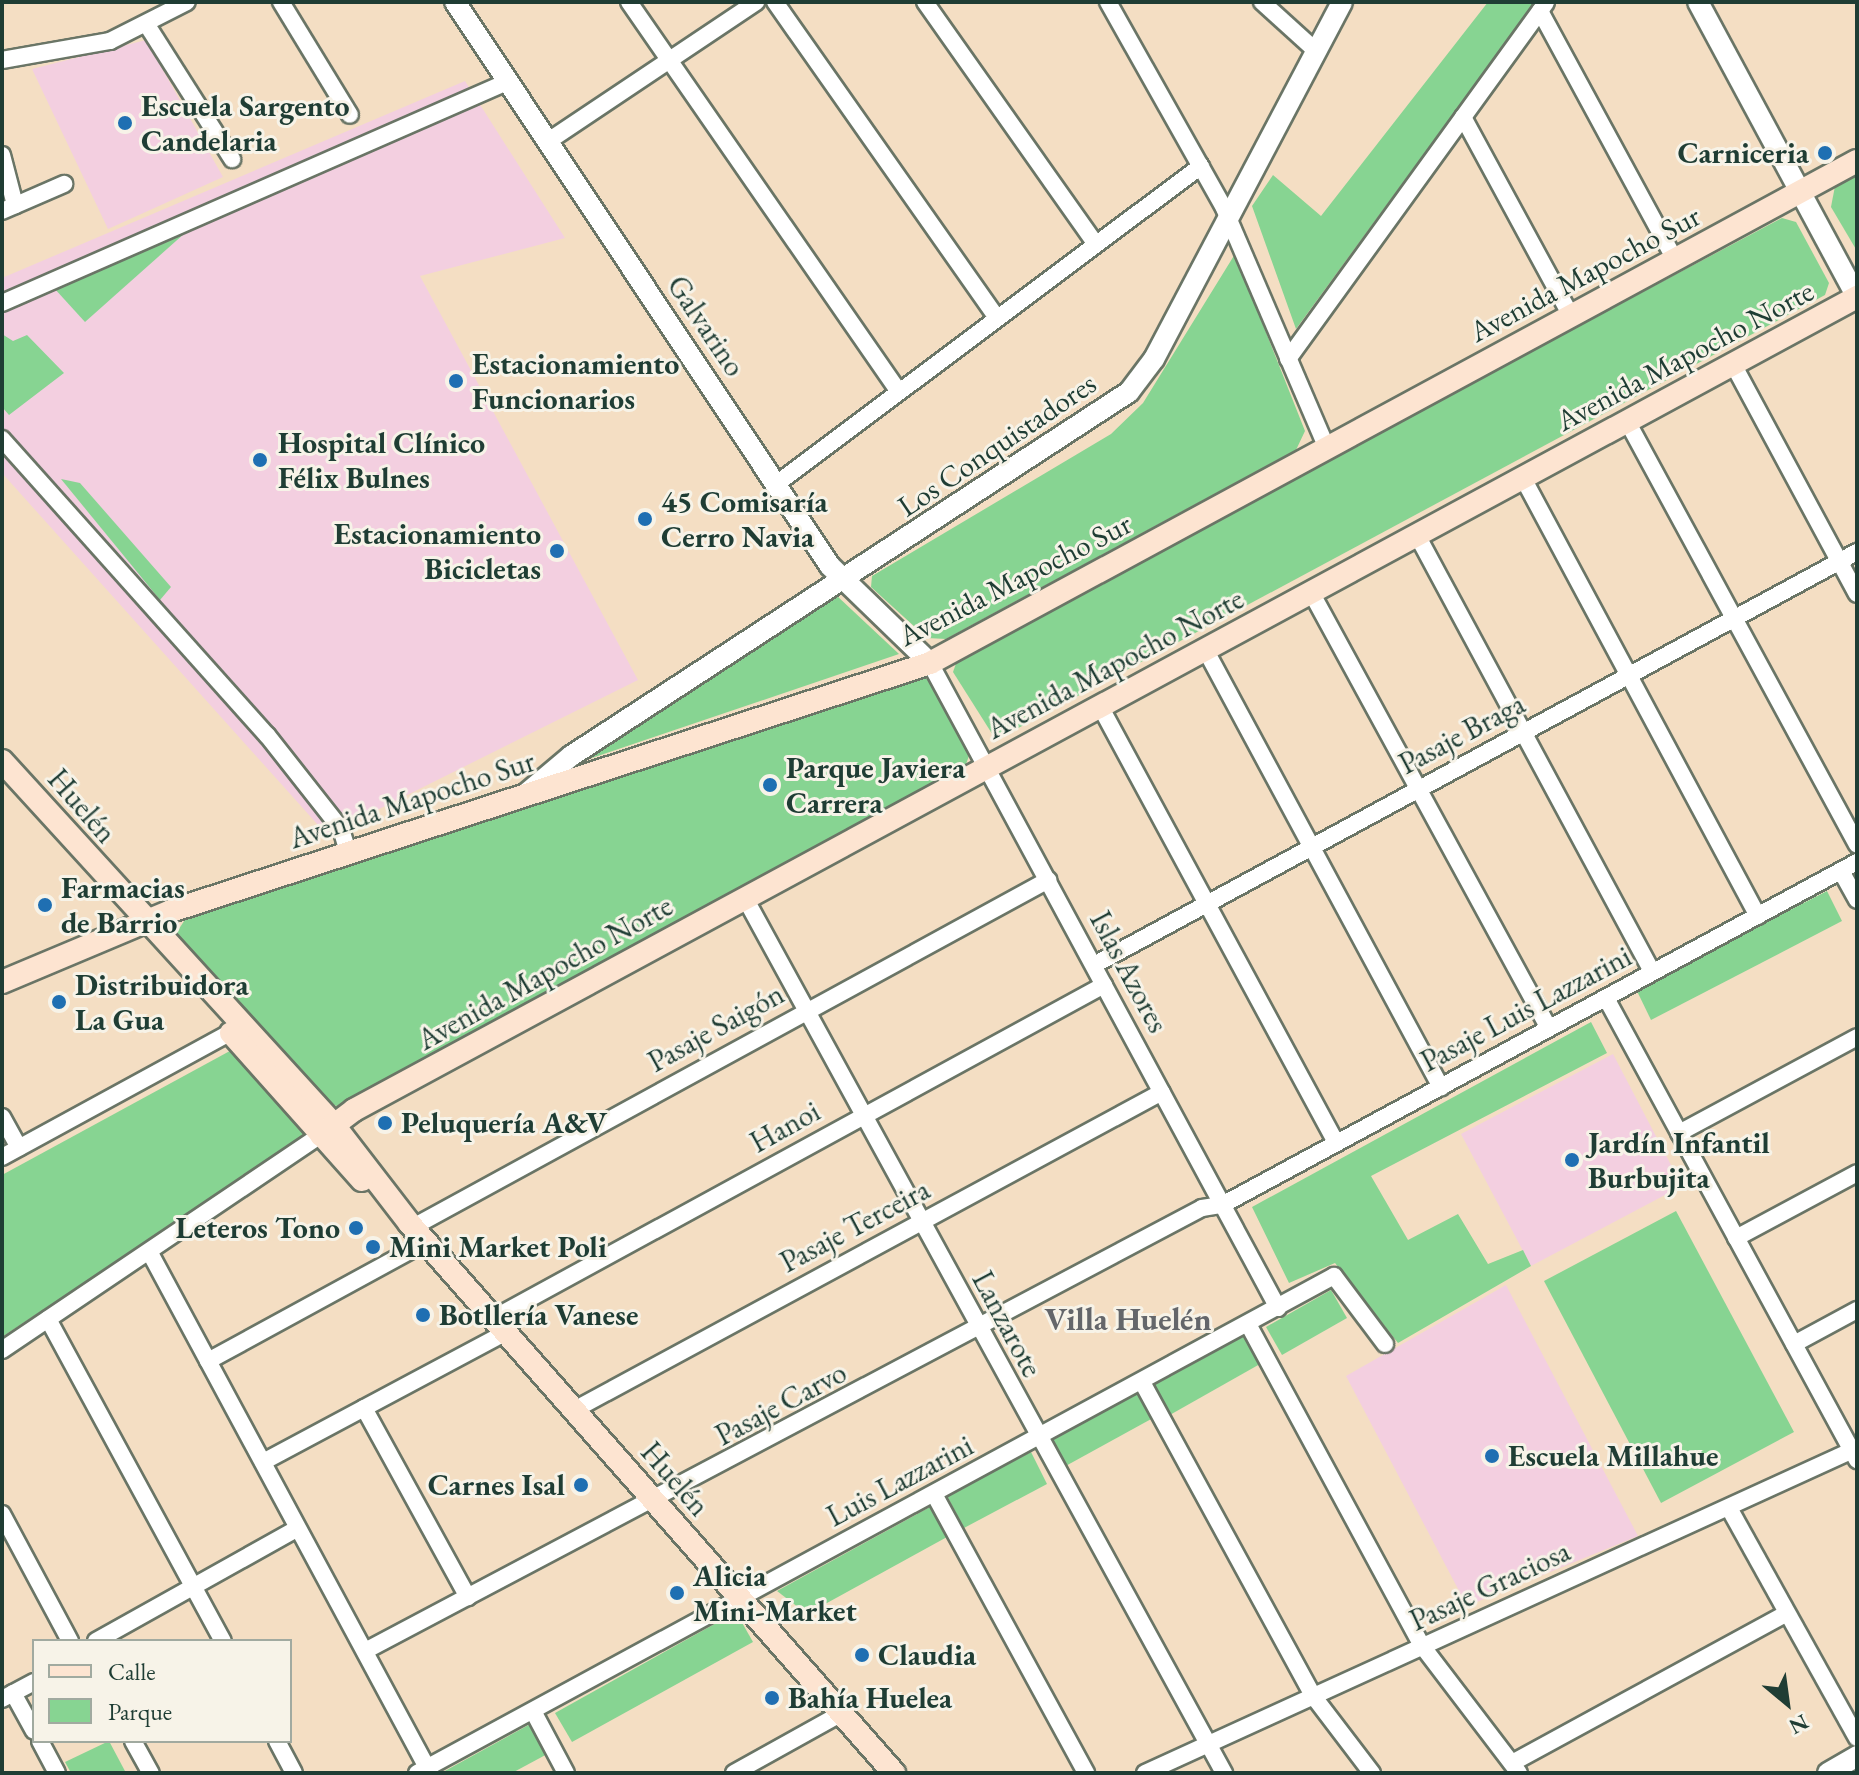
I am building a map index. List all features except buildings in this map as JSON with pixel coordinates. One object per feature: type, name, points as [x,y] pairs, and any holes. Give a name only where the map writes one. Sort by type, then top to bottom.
[{"type":"main road","name":"Avenida Mapocho Sur","points":[[2,982],[144,922],[527,793],[930,663],[1857,161]]},
{"type":"main road","name":"Avenida Mapocho Norte","points":[[327,1129],[745,898],[1857,297]]},
{"type":"main road","name":"Huelén","points":[[2,761],[894,1773]]},
{"type":"main road","name":"Huelén","points":[[181,961],[231,1032],[327,1129]]},
{"type":"street","points":[[2,60],[94,45],[147,25],[187,2]]},
{"type":"street","points":[[281,2],[350,115]]},
{"type":"street","name":"Galvarino","points":[[455,2],[843,584],[930,663]]},
{"type":"street","points":[[629,2],[898,391]]},
{"type":"street","points":[[547,142],[756,2]]},
{"type":"street","points":[[775,2],[997,318]]},
{"type":"street","points":[[925,2],[1096,244]]},
{"type":"street","points":[[1108,2],[1228,219],[1327,448]]},
{"type":"street","points":[[1262,2],[1316,51]]},
{"type":"street","name":"Los Conquistadores","points":[[527,793],[571,756],[843,584],[1129,392],[1228,219],[1342,2]]},
{"type":"street","points":[[1698,2],[1857,297]]},
{"type":"street","points":[[1288,359],[1543,6],[1675,260]]},
{"type":"street","points":[[147,25],[232,159]]},
{"type":"street","points":[[2,303],[507,82]]},
{"type":"street","points":[[1463,117],[1571,316]]},
{"type":"street","points":[[2,155],[9,208],[64,184]]},
{"type":"street","points":[[775,485],[1201,166]]},
{"type":"street","points":[[1733,364],[1857,594]]},
{"type":"street","points":[[1627,421],[1857,845]]},
{"type":"street","points":[[2,439],[267,735],[341,829],[348,852]]},
{"type":"street","points":[[1523,478],[1758,916]]},
{"type":"street","points":[[1417,535],[1652,972]]},
{"type":"street","name":"Pasaje Braga","points":[[1094,965],[1857,552]]},
{"type":"street","points":[[1311,592],[1549,1028]]},
{"type":"street","points":[[1205,649],[1441,1087]]},
{"type":"street","name":"Islas Azores","points":[[930,663],[1278,1308]]},
{"type":"street","points":[[1100,706],[1336,1143]]},
{"type":"street","name":"Pasaje Luis Lazzarini","points":[[1222,1205],[1857,862]]},
{"type":"street","points":[[1841,871],[1857,900]]},
{"type":"street","name":"Pasaje Saigón","points":[[208,1361],[417,1231],[806,1011],[1048,880]]},
{"type":"street","name":"Lanzarote","points":[[745,898],[1203,1747],[1224,1773]]},
{"type":"street","name":"Hanoi","points":[[263,1462],[364,1408],[500,1325],[863,1116],[1104,985]]},
{"type":"street","points":[[1606,998],[1855,1453]]},
{"type":"street","points":[[2,1157],[231,1032]]},
{"type":"street","points":[[1679,1133],[1857,1037]]},
{"type":"street","name":"Pasaje Terceira","points":[[574,1410],[1162,1092]]},
{"type":"street","points":[[2,1117],[19,1148]]},
{"type":"street","points":[[2,1350],[150,1253],[327,1129]]},
{"type":"street","points":[[1736,1238],[1857,1173]]},
{"type":"street","name":"Pasaje Carvo","points":[[365,1651],[655,1501],[1202,1208],[1222,1205]]},
{"type":"street","points":[[150,1253],[365,1651],[425,1771]]},
{"type":"street","name":"Luis Lazzarini","points":[[425,1771],[1334,1276],[1385,1344]]},
{"type":"street","points":[[1794,1344],[1857,1310]]},
{"type":"street","points":[[48,1319],[222,1639]]},
{"type":"street","points":[[1248,1324],[1423,1647],[1515,1768],[1787,1613]]},
{"type":"street","points":[[1142,1382],[1314,1697],[1372,1773]]},
{"type":"street","points":[[364,1408],[468,1597]]},
{"type":"street","name":"Pasaje Graciosa","points":[[1145,1773],[1855,1453]]},
{"type":"street","points":[[934,1494],[1086,1773]]},
{"type":"street","points":[[1729,1508],[1857,1738]]},
{"type":"street","points":[[2,1514],[69,1639]]},
{"type":"street","points":[[100,1639],[298,1528]]},
{"type":"street","points":[[32,1683],[8,1696],[32,1728]]},
{"type":"street","points":[[533,1711],[566,1773]]},
{"type":"street","points":[[734,1773],[842,1713]]},
{"type":"street","points":[[41,1743],[57,1773]]},
{"type":"street","points":[[134,1743],[151,1773]]},
{"type":"street","points":[[278,1743],[294,1773]]},
{"type":"street","points":[[1828,1773],[1853,1764]]},
{"type":"shaded area","name":"Escuela Sargento Candelaria","points":[[146,40],[223,177],[108,229],[32,69]]},
{"type":"shaded area","name":"Hospital Clínico Félix Bulnes","points":[[465,81],[565,238],[420,276],[638,680],[327,835],[2,473],[2,278]]},
{"type":"shaded area","name":"Jardín Infantil Burbujita","points":[[1613,1054],[1682,1186],[1531,1266],[1461,1134]]},
{"type":"shaded area","name":"Escuela Millahue","points":[[1506,1285],[1638,1536],[1467,1606],[1346,1376]]},
{"type":"green space","points":[[1488,2],[1535,2],[1296,329],[1252,206],[1273,175],[1321,216]]},
{"type":"green space","points":[[1857,174],[1857,251],[1831,207],[1835,186]]},
{"type":"green space","points":[[1782,218],[1796,222],[1829,283],[1825,295],[996,740],[953,672],[959,655]]},
{"type":"green space","points":[[185,233],[85,322],[54,288]]},
{"type":"green space","points":[[1235,254],[1305,431],[1296,450],[946,639],[927,638],[871,587],[872,576],[1111,434],[1143,403]]},
{"type":"green space","points":[[2,334],[13,341],[27,335],[64,373],[9,415],[2,407]]},
{"type":"green space","points":[[61,479],[80,483],[171,587],[160,600]]},
{"type":"green space","points":[[836,595],[899,654],[580,762]]},
{"type":"green space","name":"Parque Javiera Carrera","points":[[921,677],[933,681],[971,750],[964,770],[340,1107],[327,1103],[175,935],[186,918]]},
{"type":"green space","points":[[1827,891],[1842,921],[1651,1020],[1636,989]]},
{"type":"green space","points":[[1591,1022],[1607,1053],[1371,1176],[1408,1240],[1458,1214],[1488,1264],[1523,1250],[1531,1266],[1398,1343],[1335,1263],[1289,1283],[1252,1207]]},
{"type":"green space","points":[[239,1046],[311,1133],[2,1337],[2,1175]]},
{"type":"green space","points":[[1676,1211],[1794,1432],[1661,1503],[1544,1281]]},
{"type":"green space","points":[[1331,1290],[1347,1318],[1282,1355],[1266,1327]]},
{"type":"green space","points":[[1246,1335],[1260,1364],[1168,1416],[1152,1386]]},
{"type":"green space","points":[[1138,1391],[1153,1418],[1062,1468],[1047,1441]]},
{"type":"green space","points":[[1031,1452],[1047,1484],[964,1528],[947,1496]]},
{"type":"green space","points":[[930,1507],[947,1537],[807,1614],[777,1591]]},
{"type":"green space","points":[[736,1612],[753,1642],[572,1742],[555,1713]]},
{"type":"green space","points":[[534,1722],[551,1752],[512,1773],[443,1772]]},
{"type":"green space","points":[[110,1743],[126,1773],[71,1773],[65,1762]]},
{"type":"place","name":"Escuela Sargento Candelaria","points":[[125,123]]},
{"type":"place","name":"Carniceria","points":[[1825,153]]},
{"type":"place","name":"Estacionamiento Funcionarios","points":[[456,381]]},
{"type":"place","name":"Hospital Clínico Félix Bulnes","points":[[260,460]]},
{"type":"place","name":"45 Comisaría Cerro Navia","points":[[645,519]]},
{"type":"place","name":"Estacionamiento Bicicletas","points":[[557,551]]},
{"type":"place","name":"Parque Javiera Carrera","points":[[770,785]]},
{"type":"place","name":"Farmacias de Barrio","points":[[45,905]]},
{"type":"place","name":"Distribuidora La Gua","points":[[59,1002]]},
{"type":"place","name":"Peluquería A&V","points":[[385,1123]]},
{"type":"place","name":"Jardín Infantil Burbujita","points":[[1572,1160]]},
{"type":"place","name":"Leteros Tono","points":[[356,1228]]},
{"type":"place","name":"Mini Market Poli","points":[[373,1247]]},
{"type":"place","name":"Botllería Vanese","points":[[423,1315]]},
{"type":"place","name":"Escuela Millahue","points":[[1492,1456]]},
{"type":"place","name":"Carnes Isal","points":[[581,1485]]},
{"type":"place","name":"Alicia Mini-Market","points":[[677,1593]]},
{"type":"place","name":"Claudia","points":[[862,1655]]},
{"type":"place","name":"Bahía Huelea","points":[[772,1698]]},
{"type":"district","name":"Villa Huelén","points":[[1128,1319]]}]
